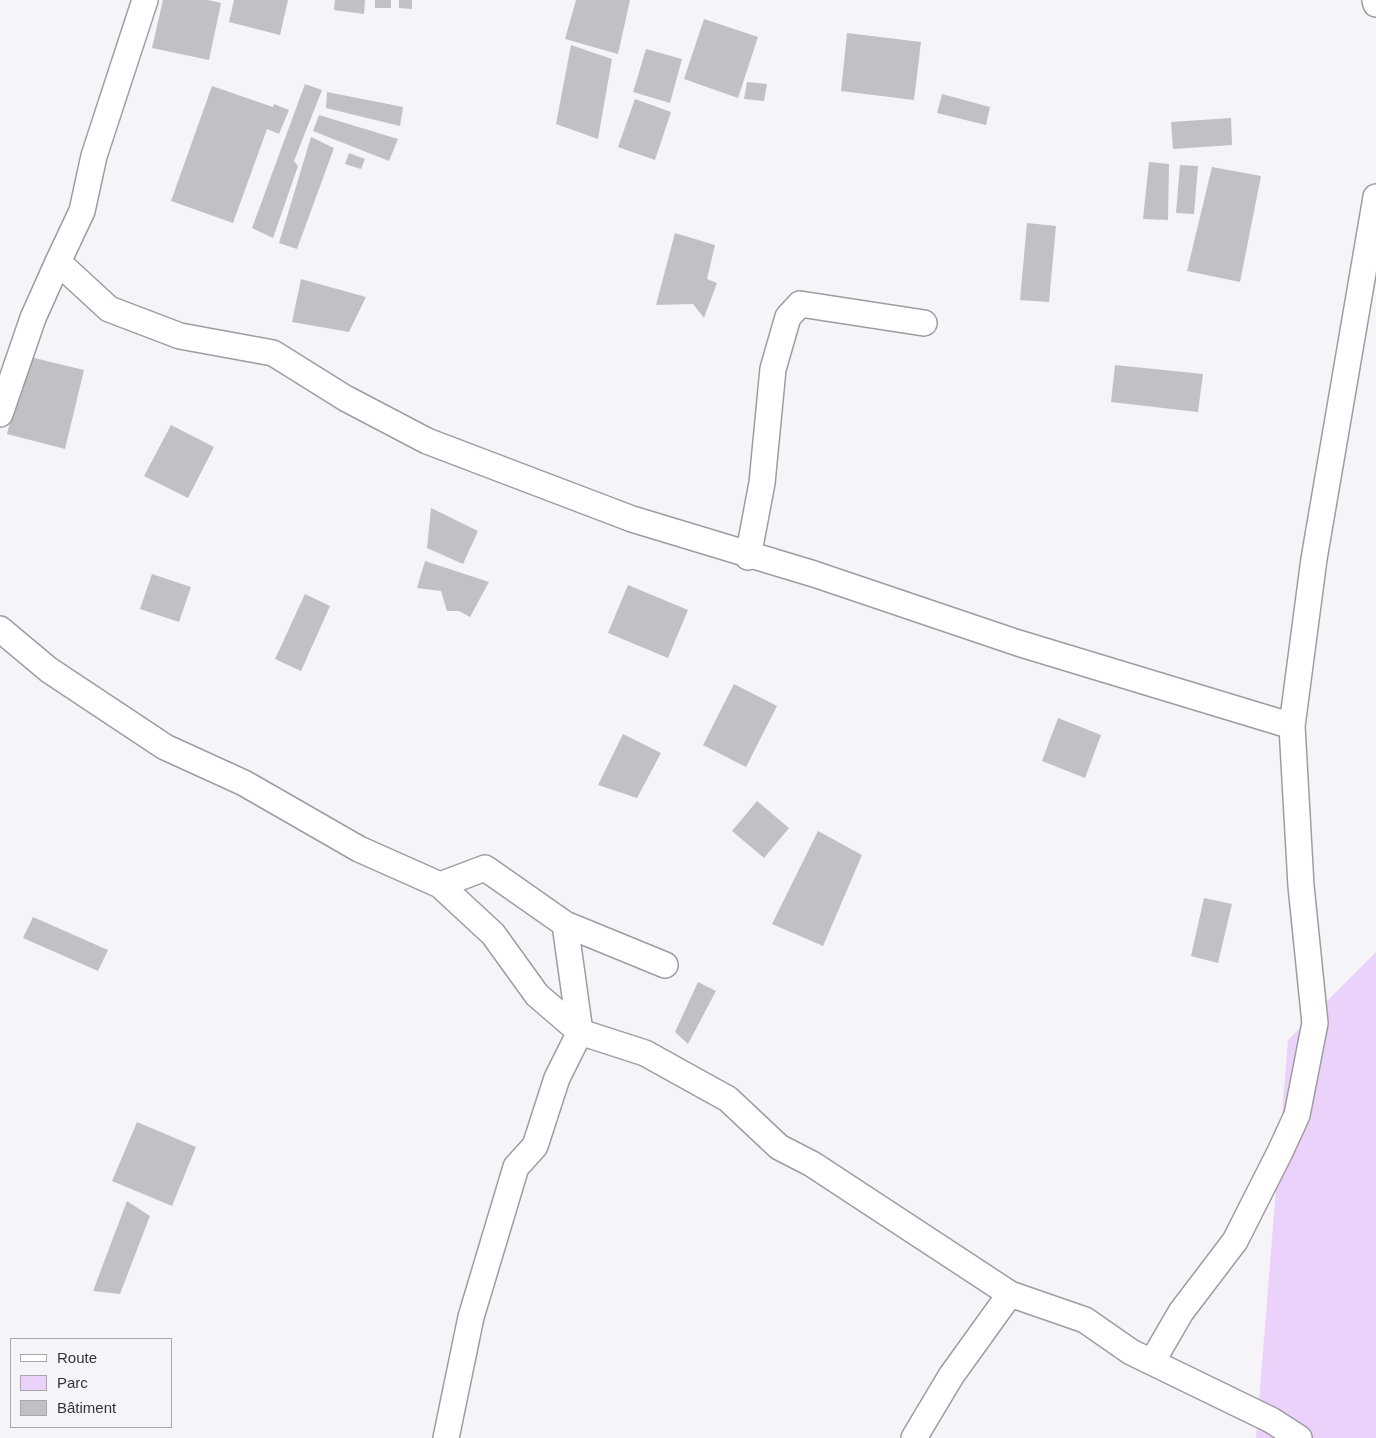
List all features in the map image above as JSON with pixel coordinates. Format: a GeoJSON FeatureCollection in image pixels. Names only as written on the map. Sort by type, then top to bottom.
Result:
{"type":"FeatureCollection","features":[{"type":"Feature","properties":{"kind":"street"},"geometry":{"type":"LineString","coordinates":[[0,414],[33,318],[82,211],[94,156],[145,0]]}},
{"type":"Feature","properties":{"kind":"street"},"geometry":{"type":"LineString","coordinates":[[1152,1362],[1181,1312],[1235,1241],[1297,1115],[1315,1023],[1301,886],[1292,726],[1314,559],[1376,197]]}},
{"type":"Feature","properties":{"kind":"street"},"geometry":{"type":"LineString","coordinates":[[58,262],[109,309],[180,336],[273,353],[345,398],[427,441],[632,519],[1018,643],[1292,726]]}},
{"type":"Feature","properties":{"kind":"street"},"geometry":{"type":"LineString","coordinates":[[749,556],[762,484],[773,369],[788,317],[800,304],[924,323]]}},
{"type":"Feature","properties":{"kind":"street"},"geometry":{"type":"LineString","coordinates":[[0,629],[49,670],[165,747],[244,783],[359,849],[440,885],[493,934],[536,995],[580,1032],[645,1054],[728,1099],[779,1147],[812,1164],[1010,1294],[1085,1320],[1131,1352],[1272,1420],[1299,1438]]}},
{"type":"Feature","properties":{"kind":"street"},"geometry":{"type":"LineString","coordinates":[[440,885],[485,868],[565,924],[665,965]]}},
{"type":"Feature","properties":{"kind":"street"},"geometry":{"type":"LineString","coordinates":[[446,1438],[471,1317],[516,1167],[535,1146],[557,1078],[580,1032],[565,924]]}},
{"type":"Feature","properties":{"kind":"street"},"geometry":{"type":"LineString","coordinates":[[914,1438],[951,1376],[1010,1294]]}},
{"type":"Feature","properties":{"kind":"green space"},"geometry":{"type":"Polygon","coordinates":[[[1376,952],[1376,1438],[1256,1438],[1288,1040],[1376,952]]]}},
{"type":"Feature","properties":{"kind":"building"},"geometry":{"type":"Polygon","coordinates":[[[163,0],[208,0],[221,3],[209,60],[152,48],[163,0]]]}},
{"type":"Feature","properties":{"kind":"building"},"geometry":{"type":"Polygon","coordinates":[[[234,0],[288,0],[280,35],[229,22],[234,0]]]}},
{"type":"Feature","properties":{"kind":"building"},"geometry":{"type":"Polygon","coordinates":[[[335,0],[365,0],[364,14],[334,10],[335,0]]]}},
{"type":"Feature","properties":{"kind":"building"},"geometry":{"type":"Polygon","coordinates":[[[375,0],[391,0],[391,8],[375,8],[375,0]]]}},
{"type":"Feature","properties":{"kind":"building"},"geometry":{"type":"Polygon","coordinates":[[[399,0],[412,0],[412,9],[399,8],[399,0]]]}},
{"type":"Feature","properties":{"kind":"building"},"geometry":{"type":"Polygon","coordinates":[[[576,0],[630,0],[618,54],[565,39],[576,0]]]}},
{"type":"Feature","properties":{"kind":"building"},"geometry":{"type":"Polygon","coordinates":[[[704,19],[758,37],[738,98],[684,79],[704,19]]]}},
{"type":"Feature","properties":{"kind":"building"},"geometry":{"type":"Polygon","coordinates":[[[847,33],[921,42],[914,100],[841,91],[847,33]]]}},
{"type":"Feature","properties":{"kind":"building"},"geometry":{"type":"Polygon","coordinates":[[[571,45],[612,59],[598,139],[556,124],[571,45]]]}},
{"type":"Feature","properties":{"kind":"building"},"geometry":{"type":"Polygon","coordinates":[[[646,49],[682,59],[670,103],[633,92],[646,49]]]}},
{"type":"Feature","properties":{"kind":"building"},"geometry":{"type":"Polygon","coordinates":[[[747,82],[767,84],[764,101],[744,99],[747,82]]]}},
{"type":"Feature","properties":{"kind":"building"},"geometry":{"type":"Polygon","coordinates":[[[305,84],[322,90],[294,161],[298,166],[273,238],[252,228],[305,84]]]}},
{"type":"Feature","properties":{"kind":"building"},"geometry":{"type":"Polygon","coordinates":[[[212,86],[273,107],[274,104],[289,110],[279,134],[267,129],[233,223],[171,201],[212,86]]]}},
{"type":"Feature","properties":{"kind":"building"},"geometry":{"type":"Polygon","coordinates":[[[327,92],[403,107],[400,126],[326,108],[327,92]]]}},
{"type":"Feature","properties":{"kind":"building"},"geometry":{"type":"Polygon","coordinates":[[[942,94],[990,107],[986,125],[937,113],[942,94]]]}},
{"type":"Feature","properties":{"kind":"building"},"geometry":{"type":"Polygon","coordinates":[[[635,99],[671,112],[655,160],[618,147],[635,99]]]}},
{"type":"Feature","properties":{"kind":"building"},"geometry":{"type":"Polygon","coordinates":[[[319,115],[398,139],[389,161],[313,131],[319,115]]]}},
{"type":"Feature","properties":{"kind":"building"},"geometry":{"type":"Polygon","coordinates":[[[1231,118],[1232,145],[1173,149],[1171,122],[1231,118]]]}},
{"type":"Feature","properties":{"kind":"building"},"geometry":{"type":"Polygon","coordinates":[[[311,137],[334,148],[297,249],[279,243],[311,137]]]}},
{"type":"Feature","properties":{"kind":"building"},"geometry":{"type":"Polygon","coordinates":[[[349,153],[365,159],[361,169],[345,164],[349,153]]]}},
{"type":"Feature","properties":{"kind":"building"},"geometry":{"type":"Polygon","coordinates":[[[1149,162],[1169,164],[1168,220],[1143,219],[1149,162]]]}},
{"type":"Feature","properties":{"kind":"building"},"geometry":{"type":"Polygon","coordinates":[[[1180,165],[1198,166],[1194,214],[1176,213],[1180,165]]]}},
{"type":"Feature","properties":{"kind":"building"},"geometry":{"type":"Polygon","coordinates":[[[1212,167],[1261,176],[1240,282],[1187,271],[1212,167]]]}},
{"type":"Feature","properties":{"kind":"building"},"geometry":{"type":"Polygon","coordinates":[[[1027,223],[1056,226],[1049,302],[1020,300],[1027,223]]]}},
{"type":"Feature","properties":{"kind":"building"},"geometry":{"type":"Polygon","coordinates":[[[675,233],[715,245],[707,279],[717,283],[704,318],[693,304],[656,305],[675,233]]]}},
{"type":"Feature","properties":{"kind":"building"},"geometry":{"type":"Polygon","coordinates":[[[301,279],[366,297],[349,332],[292,322],[301,279]]]}},
{"type":"Feature","properties":{"kind":"building"},"geometry":{"type":"Polygon","coordinates":[[[26,356],[84,370],[65,449],[7,434],[26,356]]]}},
{"type":"Feature","properties":{"kind":"building"},"geometry":{"type":"Polygon","coordinates":[[[1115,365],[1203,374],[1198,412],[1111,402],[1115,365]]]}},
{"type":"Feature","properties":{"kind":"building"},"geometry":{"type":"Polygon","coordinates":[[[171,425],[214,447],[188,498],[144,476],[171,425]]]}},
{"type":"Feature","properties":{"kind":"building"},"geometry":{"type":"Polygon","coordinates":[[[431,508],[478,531],[463,564],[427,548],[431,508]]]}},
{"type":"Feature","properties":{"kind":"building"},"geometry":{"type":"Polygon","coordinates":[[[425,561],[489,582],[470,617],[459,611],[447,611],[441,591],[417,588],[425,561]]]}},
{"type":"Feature","properties":{"kind":"building"},"geometry":{"type":"Polygon","coordinates":[[[152,574],[191,587],[179,622],[140,609],[152,574]]]}},
{"type":"Feature","properties":{"kind":"building"},"geometry":{"type":"Polygon","coordinates":[[[628,585],[688,610],[668,658],[608,633],[628,585]]]}},
{"type":"Feature","properties":{"kind":"building"},"geometry":{"type":"Polygon","coordinates":[[[305,594],[330,606],[301,671],[275,659],[305,594]]]}},
{"type":"Feature","properties":{"kind":"building"},"geometry":{"type":"Polygon","coordinates":[[[734,684],[777,706],[746,767],[703,745],[734,684]]]}},
{"type":"Feature","properties":{"kind":"building"},"geometry":{"type":"Polygon","coordinates":[[[1058,718],[1101,735],[1085,778],[1042,761],[1058,718]]]}},
{"type":"Feature","properties":{"kind":"building"},"geometry":{"type":"Polygon","coordinates":[[[623,734],[661,753],[637,798],[598,785],[623,734]]]}},
{"type":"Feature","properties":{"kind":"building"},"geometry":{"type":"Polygon","coordinates":[[[757,801],[789,828],[764,858],[732,831],[757,801]]]}},
{"type":"Feature","properties":{"kind":"building"},"geometry":{"type":"Polygon","coordinates":[[[818,831],[862,855],[823,946],[772,924],[818,831]]]}},
{"type":"Feature","properties":{"kind":"building"},"geometry":{"type":"Polygon","coordinates":[[[1204,898],[1232,904],[1218,963],[1191,956],[1204,898]]]}},
{"type":"Feature","properties":{"kind":"building"},"geometry":{"type":"Polygon","coordinates":[[[33,917],[108,950],[98,971],[23,938],[33,917]]]}},
{"type":"Feature","properties":{"kind":"building"},"geometry":{"type":"Polygon","coordinates":[[[698,982],[716,991],[688,1044],[675,1032],[698,982]]]}},
{"type":"Feature","properties":{"kind":"building"},"geometry":{"type":"Polygon","coordinates":[[[137,1122],[196,1147],[172,1206],[112,1181],[137,1122]]]}},
{"type":"Feature","properties":{"kind":"building"},"geometry":{"type":"Polygon","coordinates":[[[127,1201],[150,1216],[120,1294],[93,1291],[127,1201]]]}}]}
